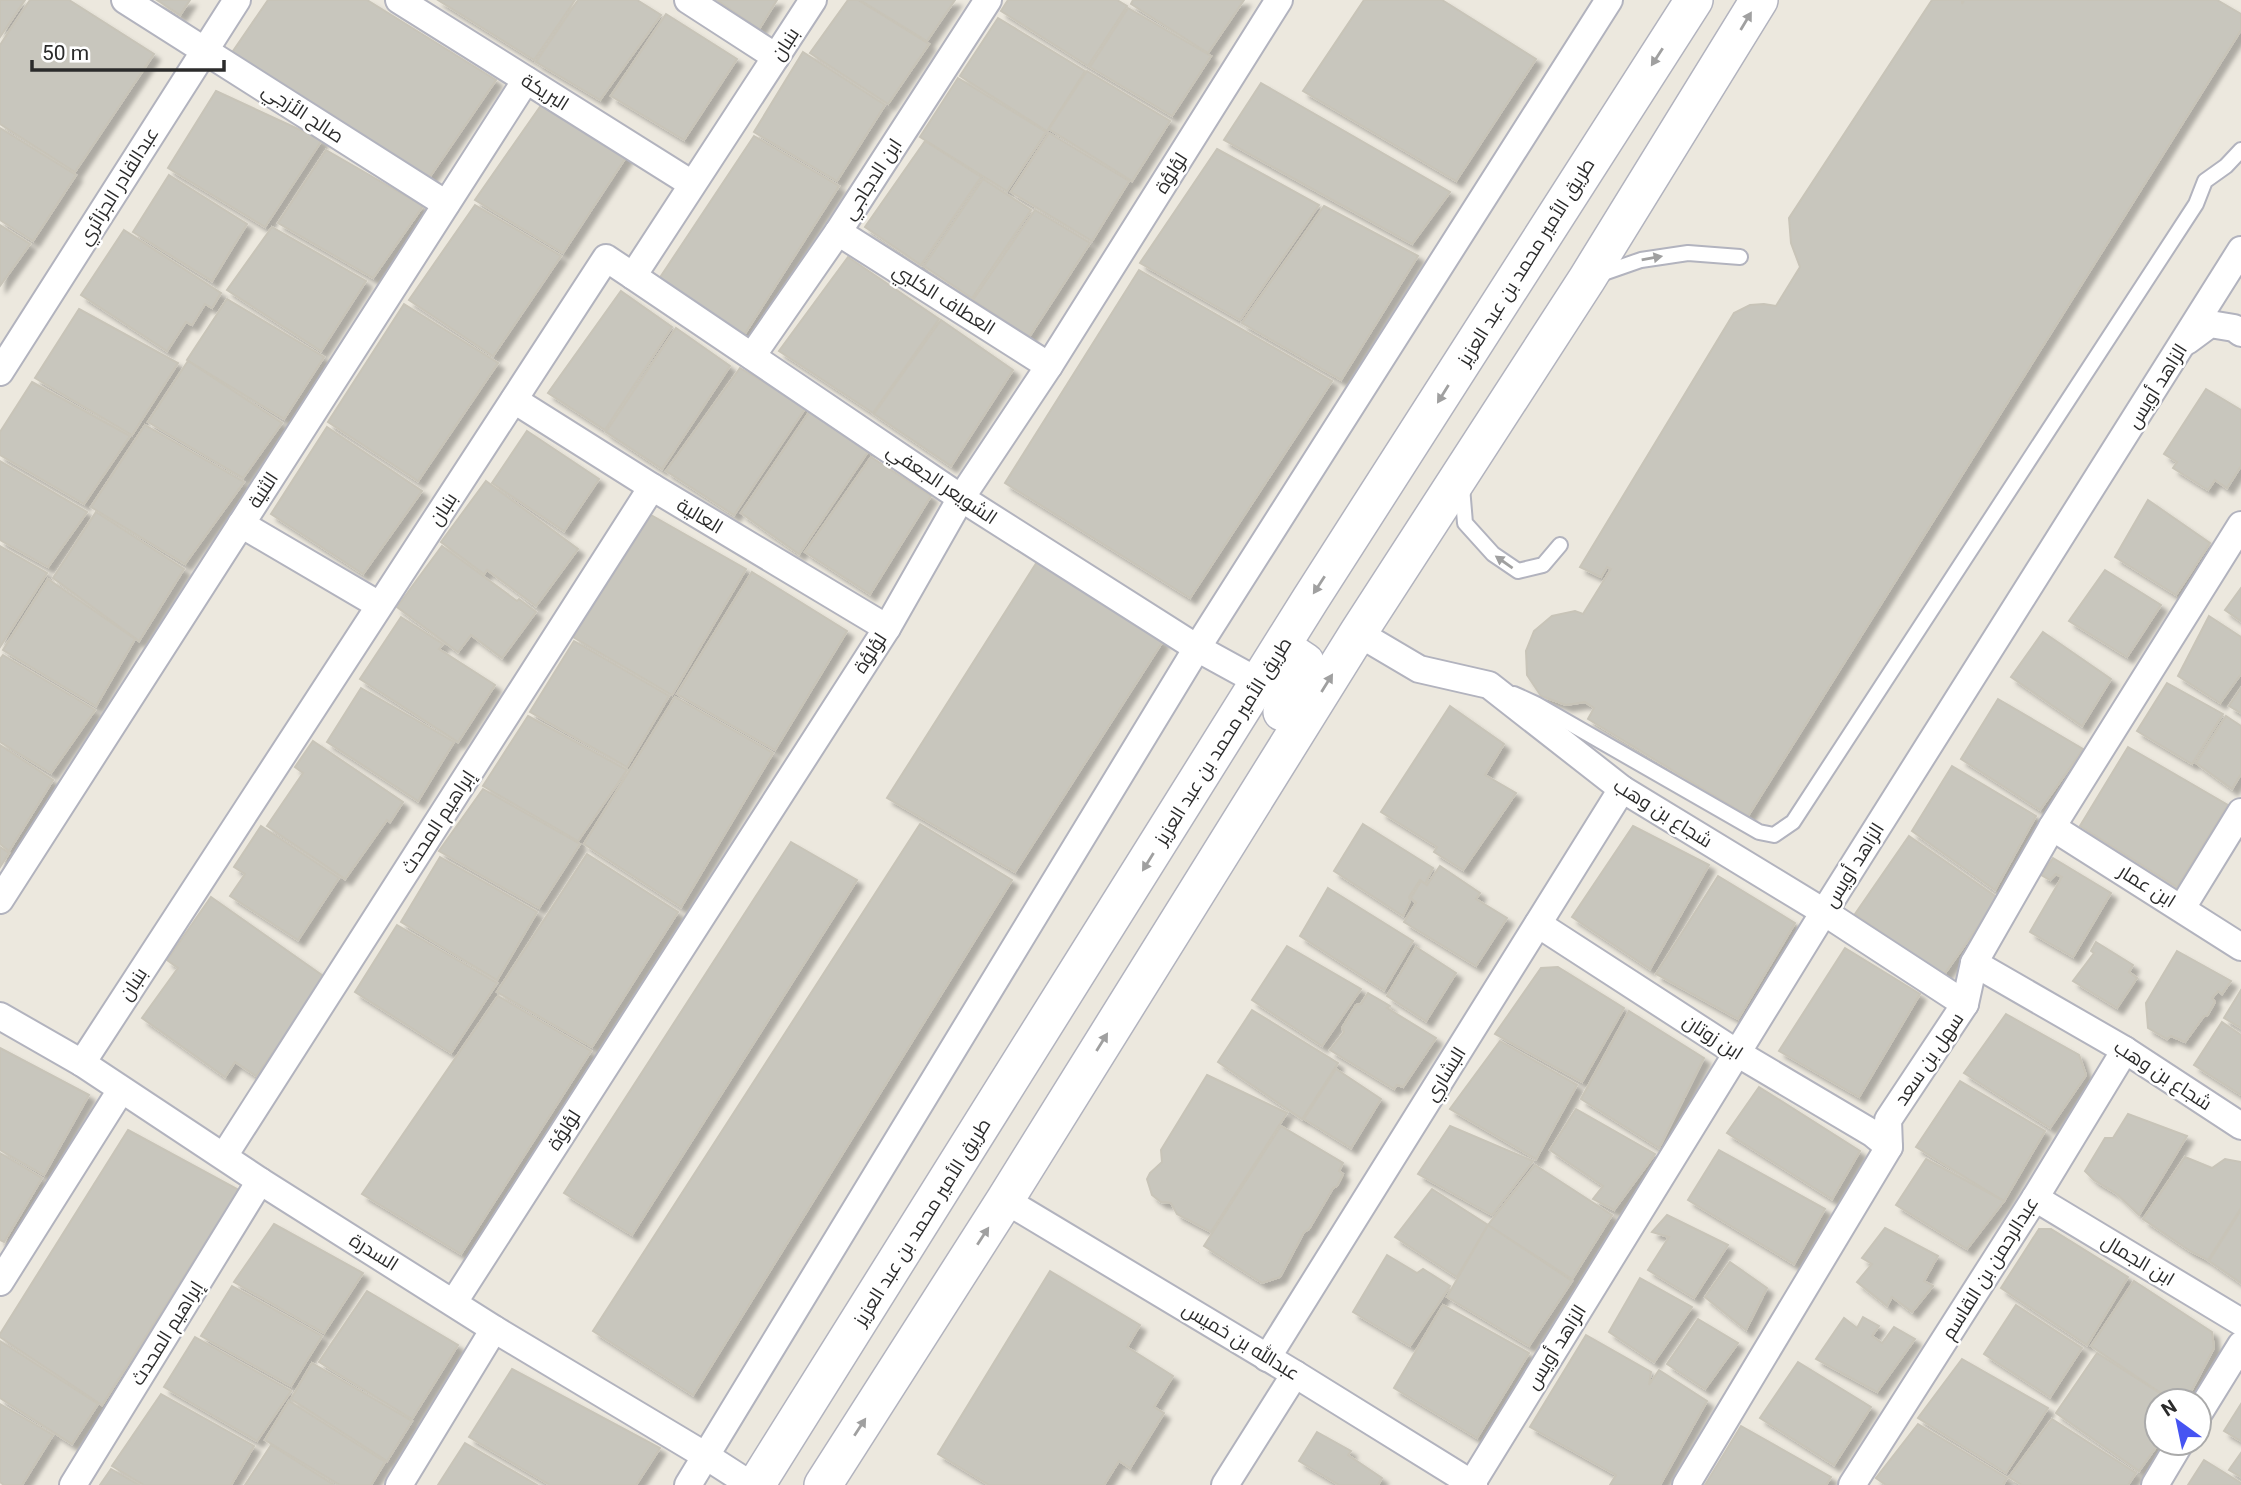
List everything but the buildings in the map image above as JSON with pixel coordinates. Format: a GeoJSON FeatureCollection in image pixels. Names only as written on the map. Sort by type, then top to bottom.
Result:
{"type":"FeatureCollection","features":[{"type":"Feature","properties":{"kind":"main road","name":"طريق الأمير محمد بن عبد العزيز"},"geometry":{"type":"LineString","coordinates":[[756,1485],[1259,682],[1693,0]]}},
{"type":"Feature","properties":{"kind":"main road"},"geometry":{"type":"LineString","coordinates":[[823,1485],[1006,1200],[1358,634],[1587,279],[1759,0]]}},
{"type":"Feature","properties":{"kind":"main road"},"geometry":{"type":"LineString","coordinates":[[1241,820],[1255,760],[1304,673],[1305,662],[1296,656],[1289,657],[1275,673],[1259,682]]}},
{"type":"Feature","properties":{"kind":"street","name":"صالح الأزجي"},"geometry":{"type":"LineString","coordinates":[[125,0],[446,204]]}},
{"type":"Feature","properties":{"kind":"street","name":"عبدالقادر الجزائري"},"geometry":{"type":"LineString","coordinates":[[0,372],[237,0]]}},
{"type":"Feature","properties":{"kind":"street","name":"البريكة"},"geometry":{"type":"LineString","coordinates":[[398,0],[692,184]]}},
{"type":"Feature","properties":{"kind":"street"},"geometry":{"type":"LineString","coordinates":[[688,0],[776,57]]}},
{"type":"Feature","properties":{"kind":"street","name":"بنبان"},"geometry":{"type":"LineString","coordinates":[[82,1063],[607,258],[633,276],[813,0]]}},
{"type":"Feature","properties":{"kind":"street","name":"ابن الدجاجي"},"geometry":{"type":"LineString","coordinates":[[752,356],[838,232],[988,0]]}},
{"type":"Feature","properties":{"kind":"street","name":"لؤلؤة"},"geometry":{"type":"LineString","coordinates":[[454,1302],[887,628],[961,498],[1049,366],[1279,0]]}},
{"type":"Feature","properties":{"kind":"street"},"geometry":{"type":"LineString","coordinates":[[688,1485],[1197,648],[1609,0]]}},
{"type":"Feature","properties":{"kind":"street","name":"الثنية"},"geometry":{"type":"LineString","coordinates":[[0,900],[526,80]]}},
{"type":"Feature","properties":{"kind":"street","name":"العطاف الكلبي"},"geometry":{"type":"LineString","coordinates":[[838,232],[1049,366]]}},
{"type":"Feature","properties":{"kind":"street","name":"الزاهد أويس"},"geometry":{"type":"LineString","coordinates":[[1473,1484],[1824,912],[2241,250]]}},
{"type":"Feature","properties":{"kind":"street","name":"الشويعر الجعفي"},"geometry":{"type":"LineString","coordinates":[[633,276],[961,498],[1197,648],[1259,682]]}},
{"type":"Feature","properties":{"kind":"street"},"geometry":{"type":"LineString","coordinates":[[2184,344],[2210,324],[2234,328],[2241,333]]}},
{"type":"Feature","properties":{"kind":"street","name":"العالية"},"geometry":{"type":"LineString","coordinates":[[514,400],[652,487],[887,628]]}},
{"type":"Feature","properties":{"kind":"street","name":"إبراهيم المحدث"},"geometry":{"type":"LineString","coordinates":[[224,1156],[652,487]]}},
{"type":"Feature","properties":{"kind":"street"},"geometry":{"type":"LineString","coordinates":[[241,524],[379,606]]}},
{"type":"Feature","properties":{"kind":"street","name":"سهل بن سعد"},"geometry":{"type":"LineString","coordinates":[[1686,1485],[1889,1147],[1888,1120],[1965,1004],[1974,963],[2052,827],[2241,525]]}},
{"type":"Feature","properties":{"kind":"street","name":"شجاع بن وهب"},"geometry":{"type":"LineString","coordinates":[[1358,634],[1419,669],[1489,685],[1622,789],[1824,912],[1965,1004]]}},
{"type":"Feature","properties":{"kind":"street","name":"البشاري"},"geometry":{"type":"LineString","coordinates":[[1267,1358],[1622,789]]}},
{"type":"Feature","properties":{"kind":"street"},"geometry":{"type":"LineString","coordinates":[[2182,908],[2241,812]]}},
{"type":"Feature","properties":{"kind":"street","name":"ابن عمار"},"geometry":{"type":"LineString","coordinates":[[2052,827],[2241,947]]}},
{"type":"Feature","properties":{"kind":"street","name":"ابن زوتان"},"geometry":{"type":"LineString","coordinates":[[1538,924],[1737,1053],[1872,1133],[1889,1147]]}},
{"type":"Feature","properties":{"kind":"street","name":"شجاع بن وهب"},"geometry":{"type":"LineString","coordinates":[[1974,963],[2125,1050],[2241,1126]]}},
{"type":"Feature","properties":{"kind":"street","name":"السدرة"},"geometry":{"type":"LineString","coordinates":[[0,1016],[82,1063],[260,1181],[494,1329],[706,1455],[751,1485]]}},
{"type":"Feature","properties":{"kind":"street","name":"عبدالرحمن بن القاسم"},"geometry":{"type":"LineString","coordinates":[[1852,1485],[2035,1198],[2125,1050]]}},
{"type":"Feature","properties":{"kind":"street"},"geometry":{"type":"LineString","coordinates":[[0,1283],[121,1090]]}},
{"type":"Feature","properties":{"kind":"street","name":"إبراهيم المحدث"},"geometry":{"type":"LineString","coordinates":[[73,1485],[260,1181]]}},
{"type":"Feature","properties":{"kind":"street","name":"ابن الجمال"},"geometry":{"type":"LineString","coordinates":[[2035,1198],[2241,1322]]}},
{"type":"Feature","properties":{"kind":"street","name":"عبدالله بن خميس"},"geometry":{"type":"LineString","coordinates":[[1006,1200],[1473,1484]]}},
{"type":"Feature","properties":{"kind":"street"},"geometry":{"type":"LineString","coordinates":[[399,1485],[494,1329]]}},
{"type":"Feature","properties":{"kind":"street"},"geometry":{"type":"LineString","coordinates":[[2213,1390],[2241,1345]]}},
{"type":"Feature","properties":{"kind":"street"},"geometry":{"type":"LineString","coordinates":[[1225,1485],[1295,1374]]}},
{"type":"Feature","properties":{"kind":"street"},"geometry":{"type":"LineString","coordinates":[[2155,1485],[2172,1457]]}},
{"type":"Feature","properties":{"kind":"lane"},"geometry":{"type":"LineString","coordinates":[[1489,685],[1536,704],[1759,832],[1774,835],[1793,822],[2196,204],[2204,181],[2226,166],[2241,150]]}},
{"type":"Feature","properties":{"kind":"lane"},"geometry":{"type":"LineString","coordinates":[[1587,279],[1641,260],[1688,253],[1740,257]]}},
{"type":"Feature","properties":{"kind":"lane"},"geometry":{"type":"LineString","coordinates":[[1461,475],[1465,523],[1493,554],[1518,571],[1543,565],[1560,545]]}}]}
